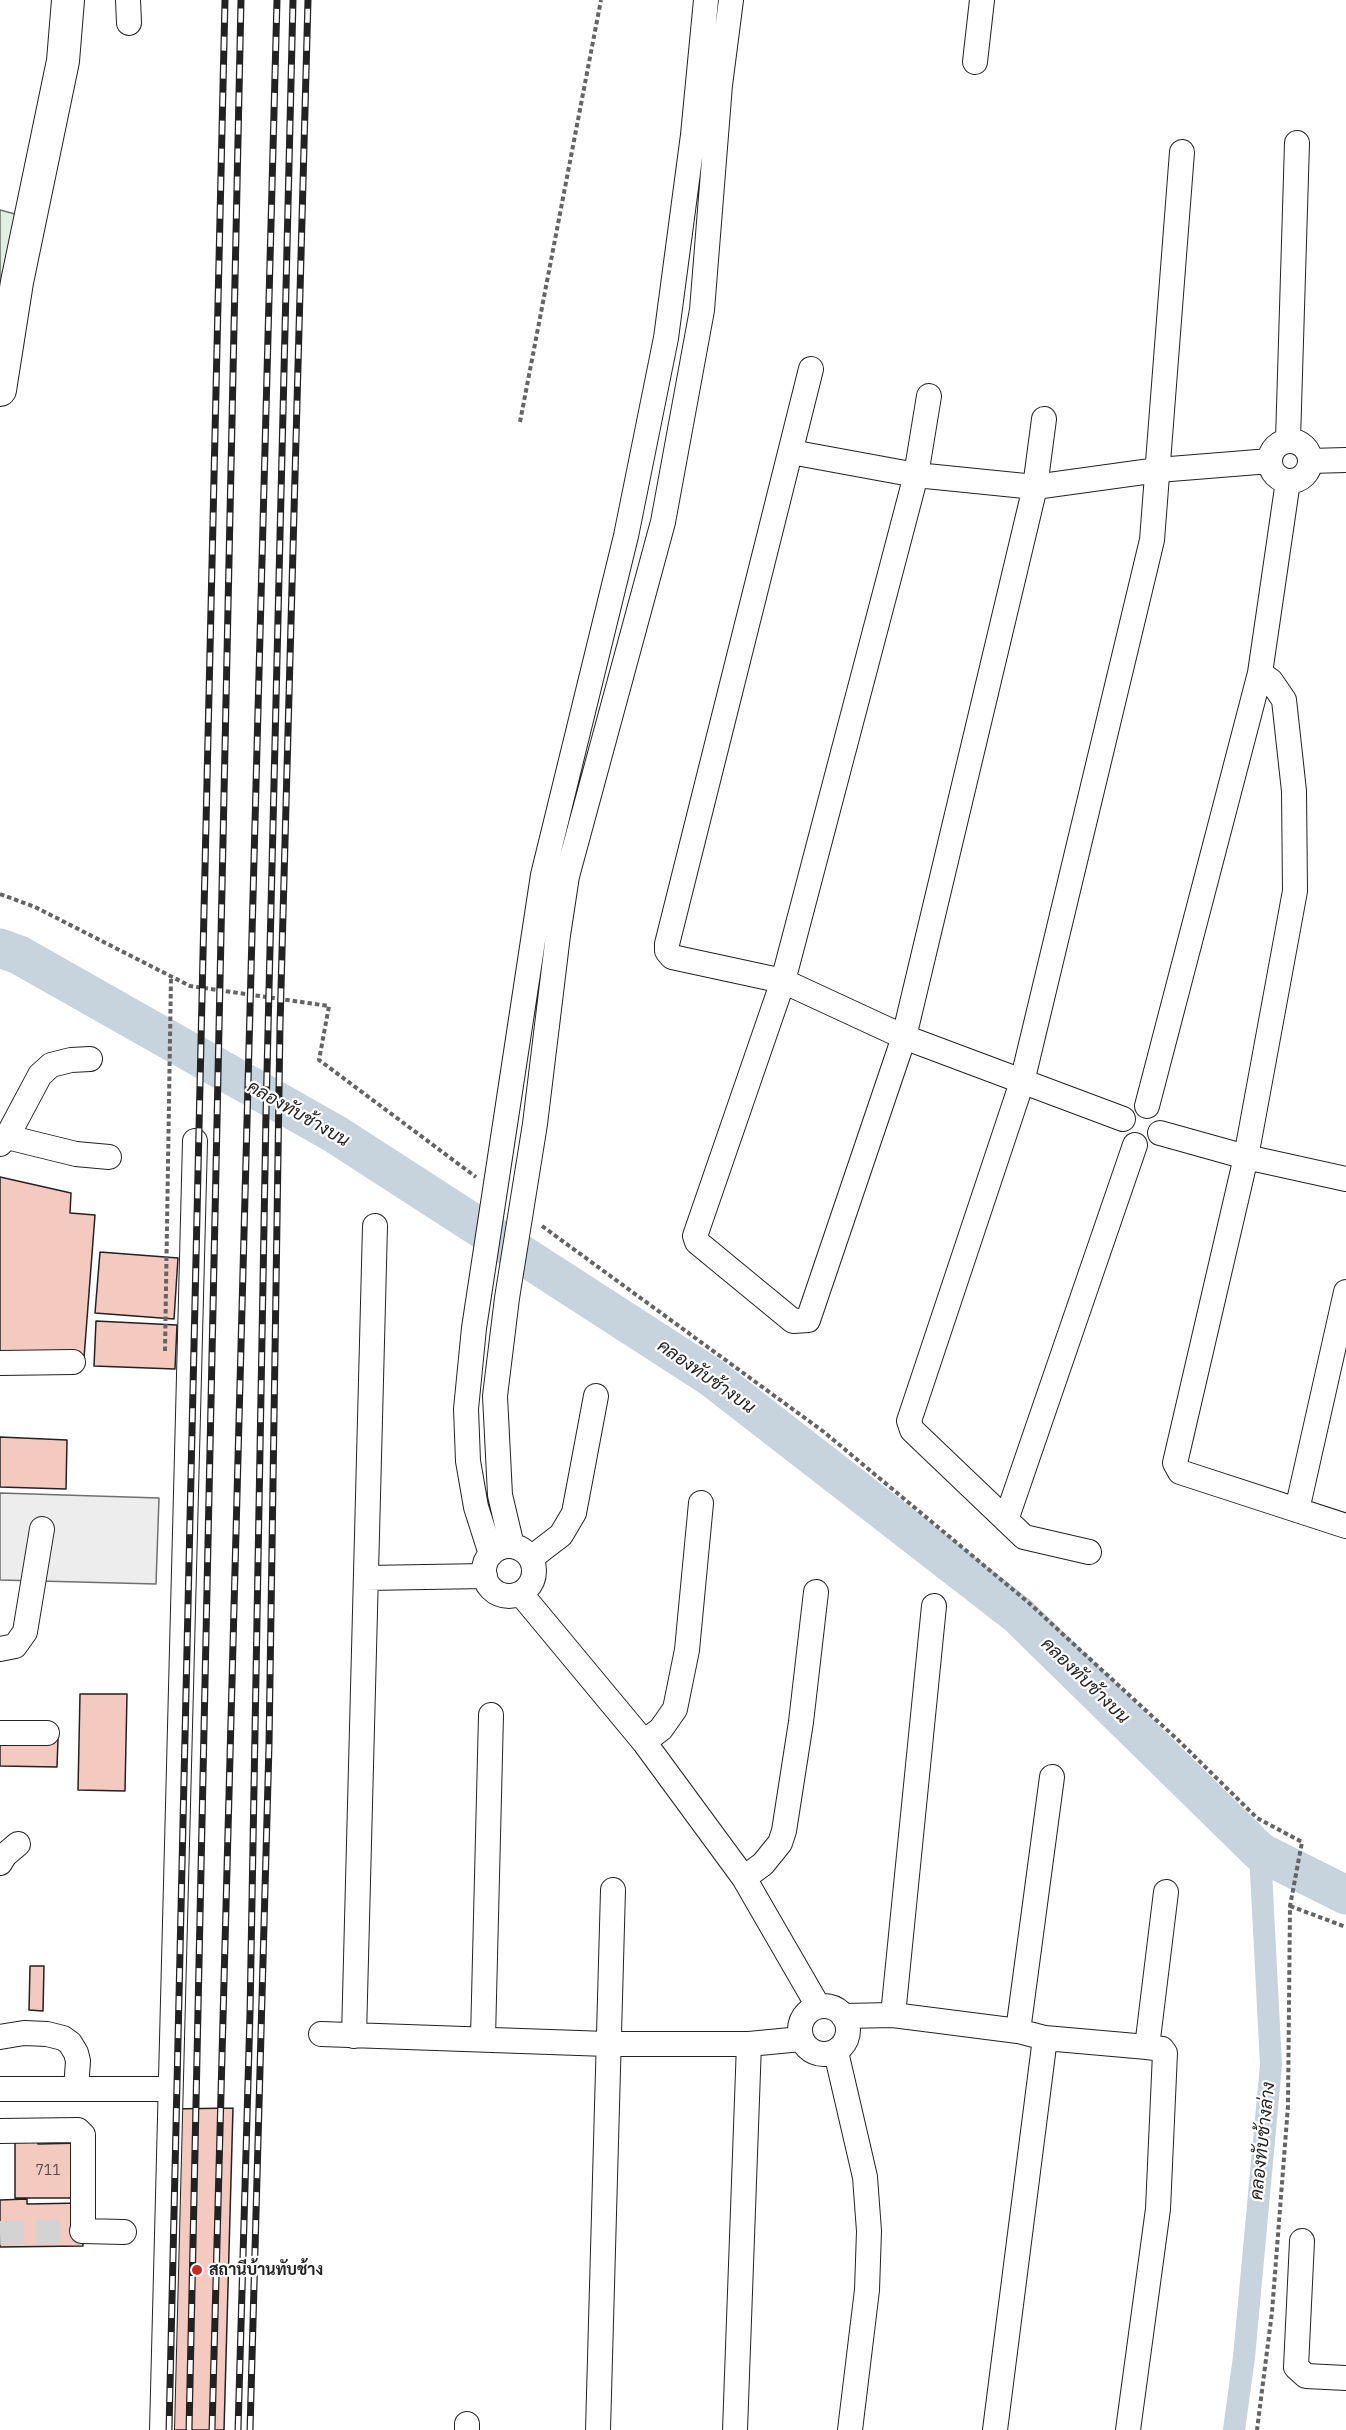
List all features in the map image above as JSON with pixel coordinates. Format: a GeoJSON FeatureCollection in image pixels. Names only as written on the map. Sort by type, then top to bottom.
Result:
{"type":"FeatureCollection","features":[{"type":"Feature","properties":{"kind":"main road"},"geometry":{"type":"LineString","coordinates":[[0,390],[18,282],[63,61],[68,0]]}},
{"type":"Feature","properties":{"kind":"street"},"geometry":{"type":"LineString","coordinates":[[706,0],[705,137],[702,310],[657,543],[567,876],[535,1124],[502,1331],[495,1396],[496,1444],[505,1558],[492,1590],[506,1596],[521,1594],[531,1584],[535,1571],[505,1558],[476,1507],[468,1461],[466,1409],[480,1284],[509,1108],[543,875],[626,536],[705,137],[720,85],[731,0]]}},
{"type":"Feature","properties":{"kind":"street"},"geometry":{"type":"LineString","coordinates":[[975,62],[982,0]]}},
{"type":"Feature","properties":{"kind":"street"},"geometry":{"type":"LineString","coordinates":[[1288,440],[1297,143]]}},
{"type":"Feature","properties":{"kind":"street"},"geometry":{"type":"LineString","coordinates":[[1089,1552],[1024,1537],[912,1430],[909,1421],[1022,1082],[1152,540],[1182,152]]}},
{"type":"Feature","properties":{"kind":"street"},"geometry":{"type":"LineString","coordinates":[[811,369],[667,951],[672,957],[783,981],[904,1037],[1123,1119]]}},
{"type":"Feature","properties":{"kind":"street"},"geometry":{"type":"LineString","coordinates":[[929,396],[915,475],[783,981],[695,1236],[696,1242],[793,1321],[808,1320],[904,1037],[1035,487],[1044,419]]}},
{"type":"Feature","properties":{"kind":"street"},"geometry":{"type":"LineString","coordinates":[[1288,440],[1302,444],[1307,449],[1310,461],[1305,475],[1288,481],[1276,475],[1270,461],[1275,447],[1288,440]]}},
{"type":"Feature","properties":{"kind":"street"},"geometry":{"type":"LineString","coordinates":[[791,452],[915,475],[1035,487],[1158,470],[1270,461]]}},
{"type":"Feature","properties":{"kind":"street"},"geometry":{"type":"LineString","coordinates":[[1310,461],[1346,460]]}},
{"type":"Feature","properties":{"kind":"street"},"geometry":{"type":"LineString","coordinates":[[1147,1106],[1260,674],[1288,481]]}},
{"type":"Feature","properties":{"kind":"street"},"geometry":{"type":"LineString","coordinates":[[626,536],[657,543]]}},
{"type":"Feature","properties":{"kind":"street"},"geometry":{"type":"LineString","coordinates":[[1260,674],[1271,681],[1284,700],[1294,791],[1295,891],[1246,1157],[1175,1464],[1180,1472],[1346,1526]]}},
{"type":"Feature","properties":{"kind":"street"},"geometry":{"type":"LineString","coordinates":[[535,926],[558,935]]}},
{"type":"Feature","properties":{"kind":"street"},"geometry":{"type":"LineString","coordinates":[[90,1059],[71,1060],[51,1065],[40,1076],[3,1141],[67,1153],[109,1157]]}},
{"type":"Feature","properties":{"kind":"street"},"geometry":{"type":"LineString","coordinates":[[1147,1106],[1158,1114],[1162,1127],[1160,1133],[1150,1144],[1135,1145],[1124,1134],[1123,1119],[1133,1108],[1147,1106]]}},
{"type":"Feature","properties":{"kind":"street"},"geometry":{"type":"LineString","coordinates":[[1160,1133],[1246,1157],[1346,1179]]}},
{"type":"Feature","properties":{"kind":"street"},"geometry":{"type":"LineString","coordinates":[[162,2430],[195,1141]]}},
{"type":"Feature","properties":{"kind":"street"},"geometry":{"type":"LineString","coordinates":[[1006,1520],[1135,1145]]}},
{"type":"Feature","properties":{"kind":"street"},"geometry":{"type":"LineString","coordinates":[[354,2036],[375,1226]]}},
{"type":"Feature","properties":{"kind":"street"},"geometry":{"type":"LineString","coordinates":[[1296,1510],[1346,1292]]}},
{"type":"Feature","properties":{"kind":"street"},"geometry":{"type":"LineString","coordinates":[[474,1328],[502,1331]]}},
{"type":"Feature","properties":{"kind":"street"},"geometry":{"type":"LineString","coordinates":[[0,1363],[73,1362]]}},
{"type":"Feature","properties":{"kind":"street"},"geometry":{"type":"LineString","coordinates":[[366,1578],[505,1558],[561,1534],[573,1513],[596,1396]]}},
{"type":"Feature","properties":{"kind":"street"},"geometry":{"type":"LineString","coordinates":[[644,1742],[661,1729],[675,1709],[687,1650],[701,1503]]}},
{"type":"Feature","properties":{"kind":"street"},"geometry":{"type":"LineString","coordinates":[[0,1648],[15,1646],[25,1632],[42,1529]]}},
{"type":"Feature","properties":{"kind":"street"},"geometry":{"type":"LineString","coordinates":[[744,1878],[763,1864],[780,1843],[784,1831],[801,1722],[816,1592]]}},
{"type":"Feature","properties":{"kind":"street"},"geometry":{"type":"LineString","coordinates":[[521,1594],[644,1742],[744,1878],[818,2007]]}},
{"type":"Feature","properties":{"kind":"street"},"geometry":{"type":"LineString","coordinates":[[893,2016],[934,1606]]}},
{"type":"Feature","properties":{"kind":"street"},"geometry":{"type":"LineString","coordinates":[[483,2038],[491,1715]]}},
{"type":"Feature","properties":{"kind":"street"},"geometry":{"type":"LineString","coordinates":[[0,1733],[47,1734]]}},
{"type":"Feature","properties":{"kind":"street"},"geometry":{"type":"LineString","coordinates":[[1018,2031],[1052,1777]]}},
{"type":"Feature","properties":{"kind":"street"},"geometry":{"type":"LineString","coordinates":[[0,1863],[5,1855],[18,1844]]}},
{"type":"Feature","properties":{"kind":"street"},"geometry":{"type":"LineString","coordinates":[[598,2430],[613,1890]]}},
{"type":"Feature","properties":{"kind":"street"},"geometry":{"type":"LineString","coordinates":[[1147,2047],[1166,1892]]}},
{"type":"Feature","properties":{"kind":"street"},"geometry":{"type":"LineString","coordinates":[[818,2007],[832,2007],[843,2016],[848,2028],[845,2042],[836,2052],[822,2055],[809,2050],[801,2039],[800,2025],[803,2019],[807,2013],[818,2007]]}},
{"type":"Feature","properties":{"kind":"street"},"geometry":{"type":"LineString","coordinates":[[843,2016],[893,2016],[1018,2031],[1045,2038],[1162,2049],[1165,2053],[1158,2209],[1128,2430]]}},
{"type":"Feature","properties":{"kind":"street"},"geometry":{"type":"LineString","coordinates":[[0,2037],[24,2033],[47,2034],[63,2038],[70,2043],[76,2053],[78,2061],[76,2089]]}},
{"type":"Feature","properties":{"kind":"street"},"geometry":{"type":"LineString","coordinates":[[321,2034],[607,2044],[749,2044],[801,2039]]}},
{"type":"Feature","properties":{"kind":"street"},"geometry":{"type":"LineString","coordinates":[[995,2430],[1045,2038]]}},
{"type":"Feature","properties":{"kind":"street"},"geometry":{"type":"LineString","coordinates":[[735,2430],[749,2044]]}},
{"type":"Feature","properties":{"kind":"street"},"geometry":{"type":"LineString","coordinates":[[836,2052],[865,2177],[869,2231],[867,2290],[850,2430]]}},
{"type":"Feature","properties":{"kind":"street"},"geometry":{"type":"LineString","coordinates":[[124,2232],[83,2231],[83,2135],[78,2130],[8,2130],[9,2089],[170,2089]]}},
{"type":"Feature","properties":{"kind":"street"},"geometry":{"type":"LineString","coordinates":[[1302,2241],[1296,2367],[1306,2376],[1346,2378]]}},
{"type":"Feature","properties":{"kind":"path"},"geometry":{"type":"LineString","coordinates":[[520,422],[601,0]]}},
{"type":"Feature","properties":{"kind":"path"},"geometry":{"type":"LineString","coordinates":[[0,894],[35,908],[190,986],[329,1006],[319,1060],[478,1179]]}},
{"type":"Feature","properties":{"kind":"path"},"geometry":{"type":"LineString","coordinates":[[535,1221],[824,1432],[1029,1603],[1178,1740],[1257,1818],[1302,1842],[1290,1905],[1288,2106],[1272,2312],[1257,2430]]}},
{"type":"Feature","properties":{"kind":"path"},"geometry":{"type":"LineString","coordinates":[[1290,1905],[1346,1927]]}},
{"type":"Feature","properties":{"kind":"green space"},"geometry":{"type":"Polygon","coordinates":[[[0,210],[15,214],[0,299],[0,210]]]}},
{"type":"Feature","properties":{"kind":"shaded area"},"geometry":{"type":"Polygon","coordinates":[[[0,1493],[159,1498],[156,1584],[0,1580],[0,1493]]]}},
{"type":"Feature","properties":{"kind":"building"},"geometry":{"type":"Polygon","coordinates":[[[0,1177],[71,1193],[70,1213],[95,1215],[84,1358],[0,1356],[0,1177]]]}},
{"type":"Feature","properties":{"kind":"building"},"geometry":{"type":"Polygon","coordinates":[[[100,1252],[178,1258],[174,1319],[95,1313],[100,1252]]]}},
{"type":"Feature","properties":{"kind":"building"},"geometry":{"type":"Polygon","coordinates":[[[96,1321],[177,1325],[175,1369],[94,1366],[96,1321]]]}},
{"type":"Feature","properties":{"kind":"building"},"geometry":{"type":"Polygon","coordinates":[[[0,1437],[67,1440],[66,1489],[0,1487],[0,1437]]]}},
{"type":"Feature","properties":{"kind":"building"},"geometry":{"type":"Polygon","coordinates":[[[80,1694],[127,1694],[125,1791],[78,1790],[80,1694]]]}},
{"type":"Feature","properties":{"kind":"building"},"geometry":{"type":"Polygon","coordinates":[[[0,1738],[58,1739],[57,1767],[0,1766],[0,1738]]]}},
{"type":"Feature","properties":{"kind":"building"},"geometry":{"type":"Polygon","coordinates":[[[30,1966],[44,1966],[43,2011],[29,2010],[30,1966]]]}},
{"type":"Feature","properties":{"kind":"building","name":"สถานีบ้านทับช้าง"},"geometry":{"type":"Polygon","coordinates":[[[233,2108],[224,2430],[160,2430],[170,2109],[233,2108]]]}},
{"type":"Feature","properties":{"kind":"building"},"geometry":{"type":"Polygon","coordinates":[[[15,2138],[38,2138],[38,2144],[81,2143],[80,2198],[15,2198],[15,2138]]]}},
{"type":"Feature","properties":{"kind":"building"},"geometry":{"type":"Polygon","coordinates":[[[27,2199],[27,2204],[81,2203],[83,2246],[0,2247],[0,2200],[27,2199]]]}},
{"type":"Feature","properties":{"kind":"waterway","name":"คลองทับช้างบน"},"geometry":{"type":"LineString","coordinates":[[0,948],[19,955],[335,1134],[711,1377],[1018,1615],[1260,1852],[1346,1895]]}},
{"type":"Feature","properties":{"kind":"waterway","name":"คลองทับช้างล่าง"},"geometry":{"type":"LineString","coordinates":[[1234,2430],[1244,2357],[1271,2065],[1260,1852]]}},
{"type":"Feature","properties":{"kind":"tunnel"},"geometry":{"type":"LineString","coordinates":[[0,2233],[82,2231]]}},
{"type":"Feature","properties":{"kind":"railway"},"geometry":{"type":"LineString","coordinates":[[169,2430],[225,0]]}},
{"type":"Feature","properties":{"kind":"railway"},"geometry":{"type":"LineString","coordinates":[[189,2430],[241,0]]}},
{"type":"Feature","properties":{"kind":"railway"},"geometry":{"type":"LineString","coordinates":[[212,2430],[277,0]]}},
{"type":"Feature","properties":{"kind":"railway"},"geometry":{"type":"LineString","coordinates":[[238,2430],[250,2013],[266,1113],[293,0]]}},
{"type":"Feature","properties":{"kind":"railway"},"geometry":{"type":"LineString","coordinates":[[250,2430],[269,1745],[280,1025],[308,0]]}},
{"type":"Feature","properties":{"kind":"place","name":"สถานีบ้านทับช้าง"},"geometry":{"type":"Point","coordinates":[197,2270]}}]}
